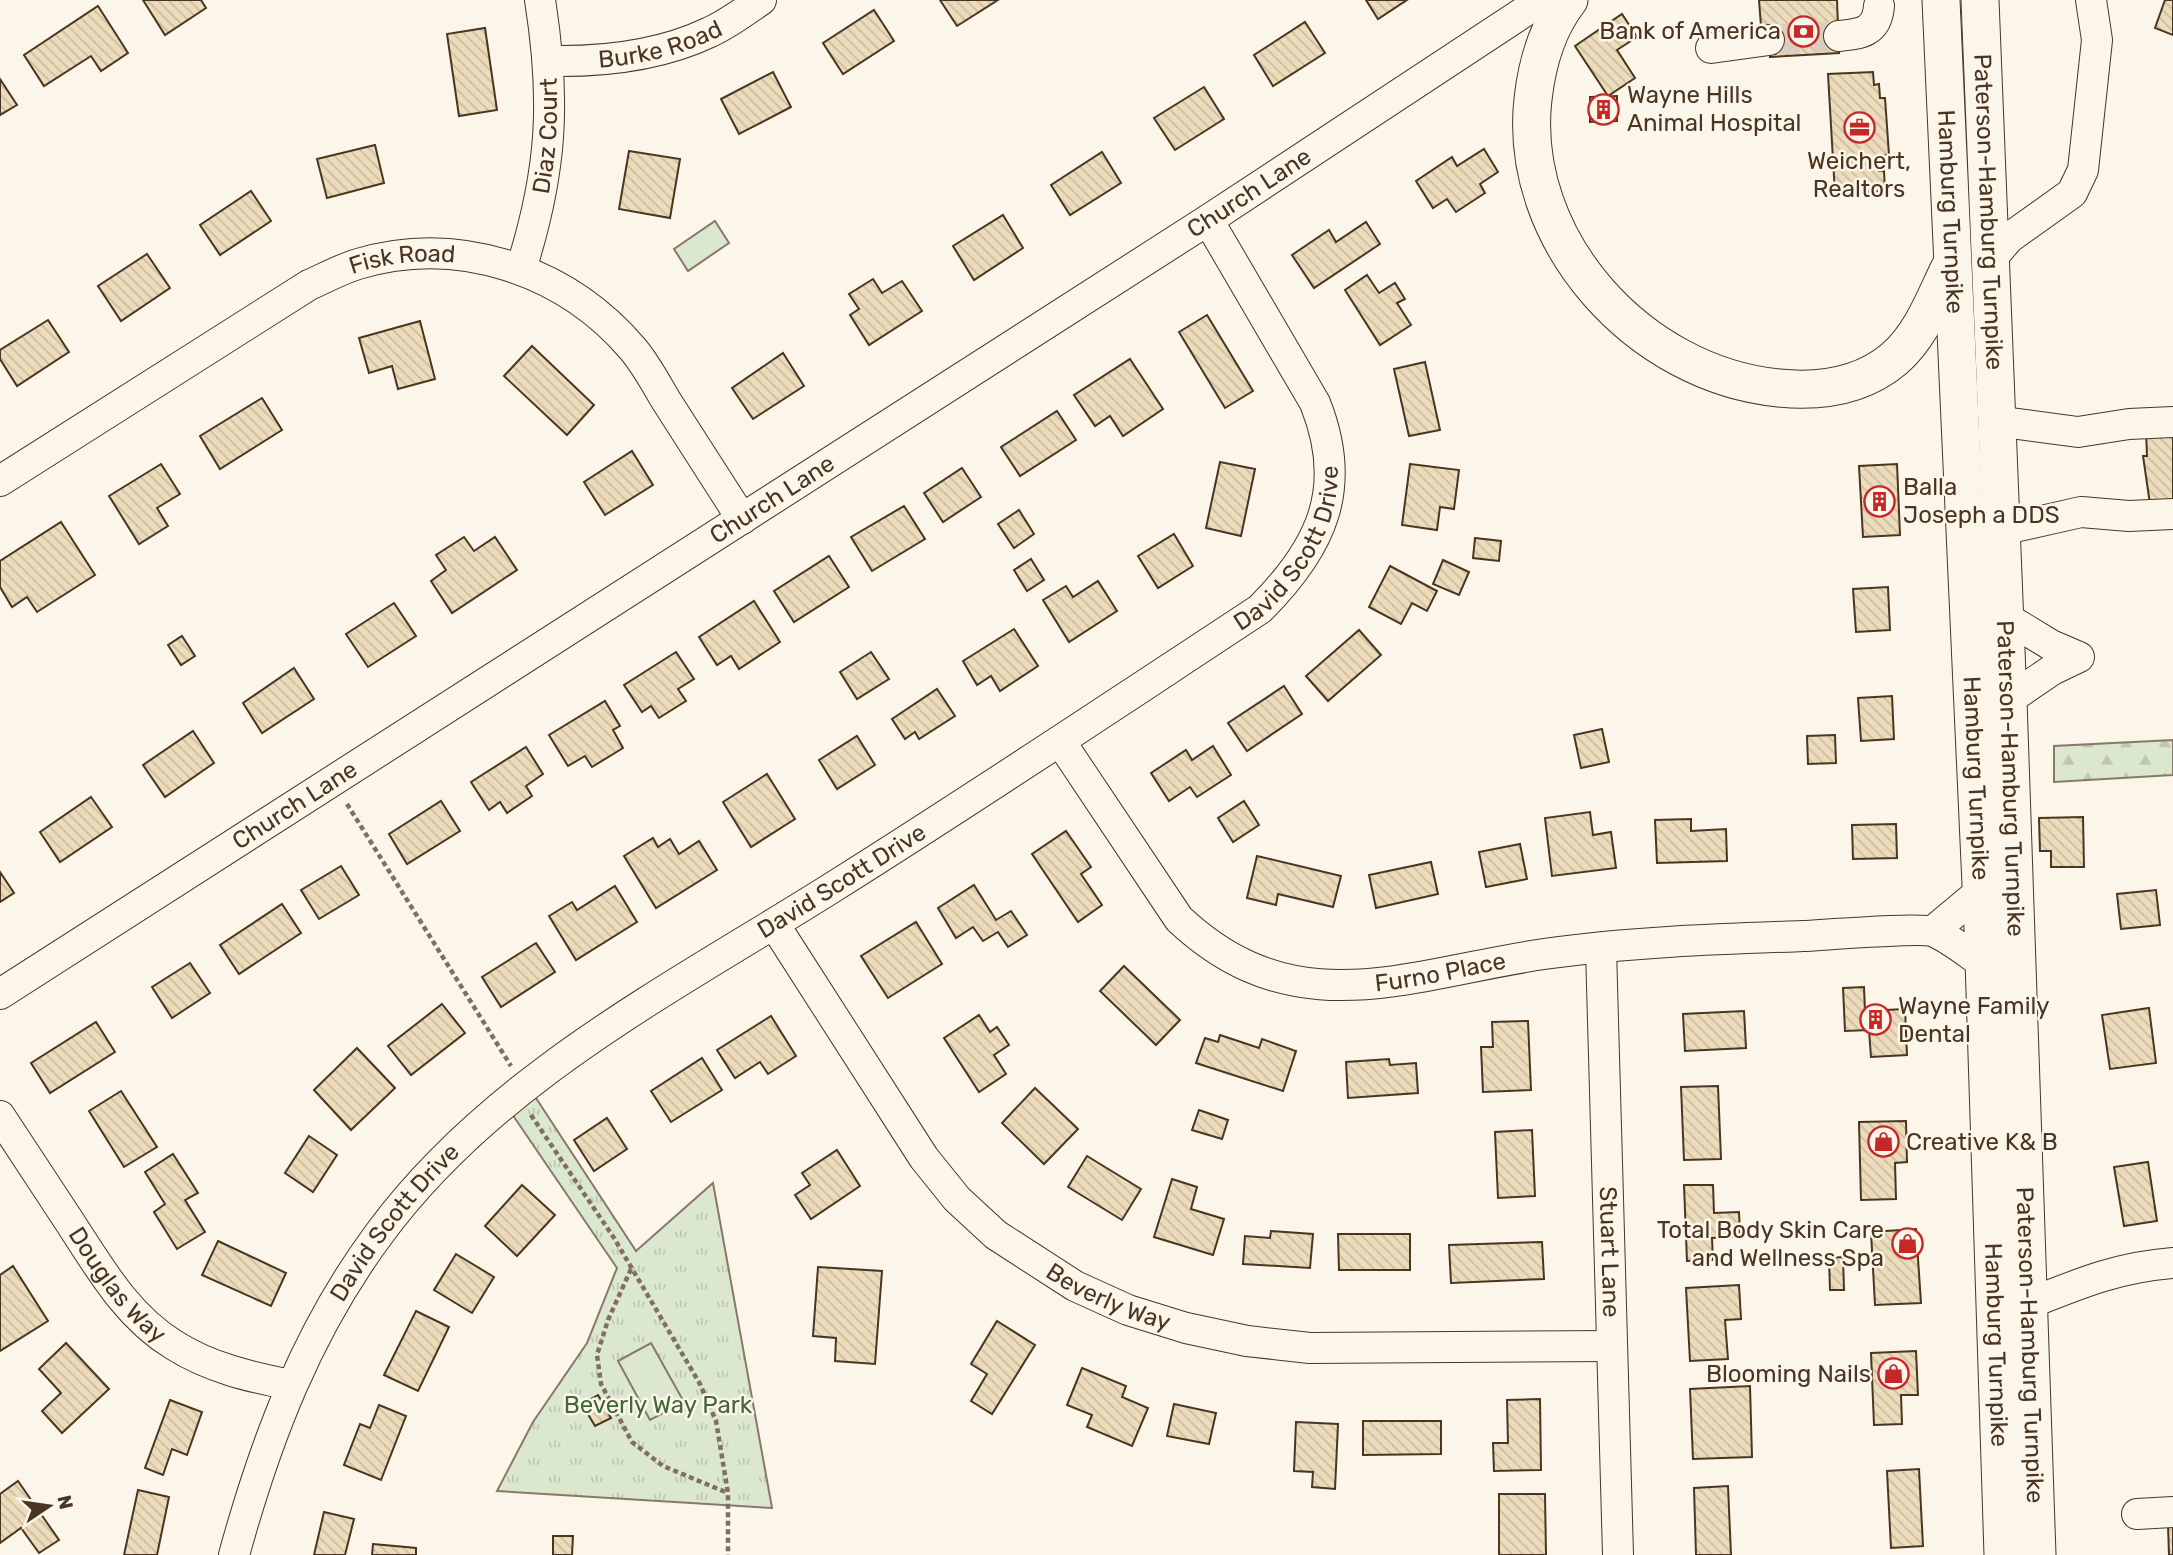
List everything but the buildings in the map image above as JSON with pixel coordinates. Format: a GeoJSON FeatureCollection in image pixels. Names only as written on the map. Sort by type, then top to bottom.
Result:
{"type":"FeatureCollection","features":[{"type":"Feature","properties":{"kind":"main road"},"geometry":{"type":"LineString","coordinates":[[1569,0],[1544,45],[1536,78],[1532,115],[1537,171],[1547,205],[1577,264],[1601,297],[1664,349],[1716,374],[1761,387],[1797,390],[1850,383],[1886,366],[1904,348],[1930,310],[1952,261]]}},
{"type":"Feature","properties":{"kind":"main road","name":"Hamburg Turnpike"},"geometry":{"type":"LineString","coordinates":[[1941,0],[1982,891],[2003,1555]]}},
{"type":"Feature","properties":{"kind":"main road","name":"Paterson-Hamburg Turnpike"},"geometry":{"type":"LineString","coordinates":[[1980,0],[2005,617],[2037,1555]]}},
{"type":"Feature","properties":{"kind":"street","name":"Diaz Court"},"geometry":{"type":"LineString","coordinates":[[521,269],[537,219],[548,159],[552,100],[550,61],[540,0]]}},
{"type":"Feature","properties":{"kind":"street","name":"Burke Road"},"geometry":{"type":"LineString","coordinates":[[550,61],[604,60],[672,46],[711,32],[761,0]]}},
{"type":"Feature","properties":{"kind":"street","name":"Church Lane"},"geometry":{"type":"LineString","coordinates":[[0,993],[1208,220],[1542,0]]}},
{"type":"Feature","properties":{"kind":"street"},"geometry":{"type":"LineString","coordinates":[[1991,259],[2009,238],[2050,211],[2072,192],[2084,170],[2097,40],[2091,0]]}},
{"type":"Feature","properties":{"kind":"street"},"geometry":{"type":"LineString","coordinates":[[1839,36],[1863,34],[1872,28],[1878,17],[1879,6]]}},
{"type":"Feature","properties":{"kind":"street"},"geometry":{"type":"LineString","coordinates":[[1711,48],[1769,40]]}},
{"type":"Feature","properties":{"kind":"street","name":"David Scott Drive"},"geometry":{"type":"LineString","coordinates":[[234,1555],[256,1477],[291,1385],[341,1288],[380,1232],[426,1179],[477,1128],[521,1091],[594,1038],[1060,741],[1260,609],[1287,582],[1323,520],[1331,487],[1327,433],[1315,403],[1208,220]]}},
{"type":"Feature","properties":{"kind":"street","name":"Fisk Road"},"geometry":{"type":"LineString","coordinates":[[0,481],[309,285],[357,264],[396,256],[435,253],[474,256],[521,269],[573,295],[607,321],[634,350],[742,519]]}},
{"type":"Feature","properties":{"kind":"street"},"geometry":{"type":"LineString","coordinates":[[1996,421],[2078,432],[2129,424],[2173,422]]}},
{"type":"Feature","properties":{"kind":"street"},"geometry":{"type":"LineString","coordinates":[[2000,530],[2081,512],[2129,516],[2173,514]]}},
{"type":"Feature","properties":{"kind":"street"},"geometry":{"type":"LineString","coordinates":[[2005,617],[2051,645],[2079,657],[2042,676],[2008,700]]}},
{"type":"Feature","properties":{"kind":"street","name":"Furno Place"},"geometry":{"type":"LineString","coordinates":[[1060,741],[1179,919],[1234,962],[1269,976],[1321,985],[1390,984],[1546,954],[1758,938],[1933,931]]}},
{"type":"Feature","properties":{"kind":"street"},"geometry":{"type":"LineString","coordinates":[[1982,891],[1933,931],[1984,964]]}},
{"type":"Feature","properties":{"kind":"street","name":"Beverly Way"},"geometry":{"type":"LineString","coordinates":[[774,924],[924,1158],[957,1199],[996,1236],[1075,1286],[1140,1314],[1186,1328],[1247,1341],[1310,1348],[1612,1346]]}},
{"type":"Feature","properties":{"kind":"street","name":"Stuart Lane"},"geometry":{"type":"LineString","coordinates":[[1601,949],[1618,1555]]}},
{"type":"Feature","properties":{"kind":"street","name":"Douglas Way"},"geometry":{"type":"LineString","coordinates":[[0,1116],[118,1296],[145,1324],[175,1346],[211,1364],[250,1377],[291,1385]]}},
{"type":"Feature","properties":{"kind":"street"},"geometry":{"type":"LineString","coordinates":[[2028,1304],[2107,1273],[2135,1265],[2173,1262]]}},
{"type":"Feature","properties":{"kind":"street"},"geometry":{"type":"LineString","coordinates":[[2137,1514],[2173,1512]]}},
{"type":"Feature","properties":{"kind":"path"},"geometry":{"type":"LineString","coordinates":[[332,781],[632,1268],[700,1384],[716,1422],[728,1493],[728,1555]]}},
{"type":"Feature","properties":{"kind":"path"},"geometry":{"type":"LineString","coordinates":[[632,1268],[608,1320],[597,1355],[601,1384],[632,1442],[663,1466],[728,1493]]}},
{"type":"Feature","properties":{"kind":"green space"},"geometry":{"type":"Polygon","coordinates":[[[715,221],[729,243],[688,271],[674,249],[715,221]]]}},
{"type":"Feature","properties":{"kind":"green space"},"geometry":{"type":"Polygon","coordinates":[[[2173,740],[2173,775],[2054,782],[2054,746],[2173,740]]]}},
{"type":"Feature","properties":{"kind":"green space","name":"Beverly Way Park"},"geometry":{"type":"Polygon","coordinates":[[[534,1095],[636,1251],[713,1183],[772,1508],[497,1491],[533,1422],[587,1343],[617,1268],[512,1114],[534,1095]]]}},
{"type":"Feature","properties":{"kind":"green space"},"geometry":{"type":"Polygon","coordinates":[[[651,1343],[684,1402],[650,1420],[618,1361],[651,1343]]]}},
{"type":"Feature","properties":{"kind":"tunnel"},"geometry":{"type":"LineString","coordinates":[[1769,40],[1839,36]]}},
{"type":"Feature","properties":{"kind":"place","name":"Bank of America"},"geometry":{"type":"Point","coordinates":[1804,31]}},
{"type":"Feature","properties":{"kind":"place","name":"Wayne Hills Animal Hospital"},"geometry":{"type":"Point","coordinates":[1604,109]}},
{"type":"Feature","properties":{"kind":"place","name":"Weichert, Realtors"},"geometry":{"type":"Point","coordinates":[1859,127]}},
{"type":"Feature","properties":{"kind":"place","name":"Balla Joseph a DDS"},"geometry":{"type":"Point","coordinates":[1880,501]}},
{"type":"Feature","properties":{"kind":"place","name":"Wayne Family Dental"},"geometry":{"type":"Point","coordinates":[1875,1020]}},
{"type":"Feature","properties":{"kind":"place","name":"Creative K& B"},"geometry":{"type":"Point","coordinates":[1883,1142]}},
{"type":"Feature","properties":{"kind":"place","name":"Total Body Skin Care and Wellness Spa"},"geometry":{"type":"Point","coordinates":[1907,1244]}},
{"type":"Feature","properties":{"kind":"place","name":"Blooming Nails"},"geometry":{"type":"Point","coordinates":[1894,1374]}}]}
